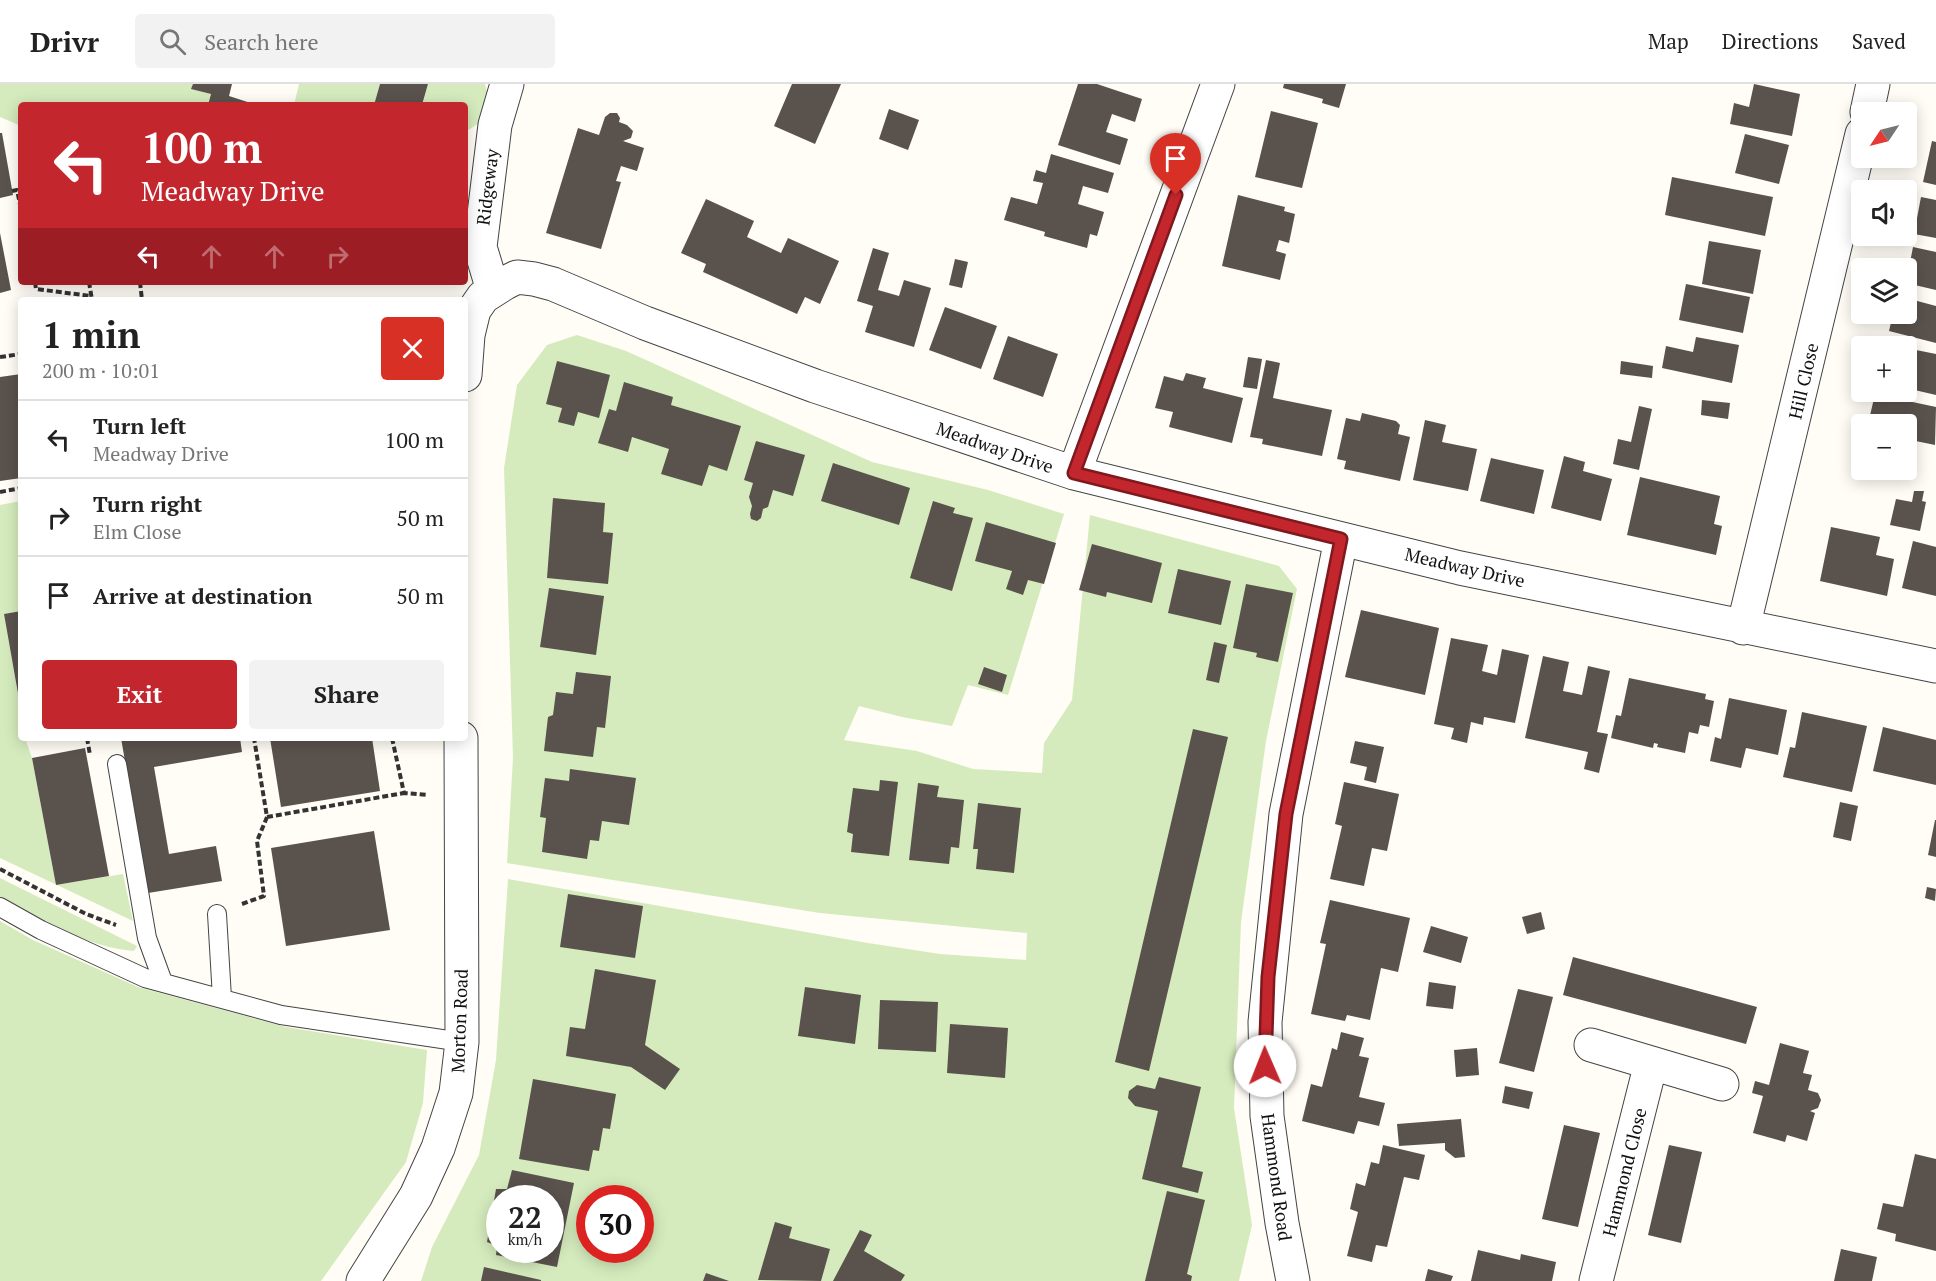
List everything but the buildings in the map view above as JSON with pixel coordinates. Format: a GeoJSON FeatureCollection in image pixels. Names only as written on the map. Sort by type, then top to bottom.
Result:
{"type":"FeatureCollection","features":[{"type":"Feature","properties":{"kind":"street","name":"Ridgeway"},"geometry":{"type":"LineString","coordinates":[[493,290],[480,247],[495,125],[507,84]]}},
{"type":"Feature","properties":{"kind":"street"},"geometry":{"type":"LineString","coordinates":[[1074,473],[1218,84]]}},
{"type":"Feature","properties":{"kind":"street"},"geometry":{"type":"LineString","coordinates":[[1869,102],[1873,84]]}},
{"type":"Feature","properties":{"kind":"street","name":"Hill Close"},"geometry":{"type":"LineString","coordinates":[[1743,628],[1854,168]]}},
{"type":"Feature","properties":{"kind":"street","name":"Meadway Drive"},"geometry":{"type":"LineString","coordinates":[[493,290],[517,278],[554,284],[645,323],[815,386],[1074,473],[1341,539],[1743,628],[1936,666]]}},
{"type":"Feature","properties":{"kind":"street"},"geometry":{"type":"LineString","coordinates":[[468,335],[474,310],[483,297],[493,290]]}},
{"type":"Feature","properties":{"kind":"street","name":"Hammond Road"},"geometry":{"type":"LineString","coordinates":[[1293,1281],[1282,1223],[1268,1116],[1265,1022],[1286,814],[1341,539]]}},
{"type":"Feature","properties":{"kind":"street","name":"Morton Road"},"geometry":{"type":"LineString","coordinates":[[363,1281],[416,1196],[438,1148],[456,1094],[462,1042],[461,741]]}},
{"type":"Feature","properties":{"kind":"street"},"geometry":{"type":"LineString","coordinates":[[1591,1045],[1722,1084]]}},
{"type":"Feature","properties":{"kind":"street","name":"Hammond Close"},"geometry":{"type":"LineString","coordinates":[[1596,1281],[1651,1063]]}},
{"type":"Feature","properties":{"kind":"lane"},"geometry":{"type":"LineString","coordinates":[[117,765],[147,938],[163,982]]}},
{"type":"Feature","properties":{"kind":"lane"},"geometry":{"type":"LineString","coordinates":[[0,908],[41,930],[145,978],[281,1015],[462,1042]]}},
{"type":"Feature","properties":{"kind":"lane"},"geometry":{"type":"LineString","coordinates":[[217,914],[222,998]]}},
{"type":"Feature","properties":{"kind":"path"},"geometry":{"type":"LineString","coordinates":[[12,191],[17,190],[18,195]]}},
{"type":"Feature","properties":{"kind":"path"},"geometry":{"type":"LineString","coordinates":[[35,285],[36,289],[86,297]]}},
{"type":"Feature","properties":{"kind":"path"},"geometry":{"type":"LineString","coordinates":[[0,357],[18,354]]}},
{"type":"Feature","properties":{"kind":"path"},"geometry":{"type":"LineString","coordinates":[[0,492],[18,489]]}},
{"type":"Feature","properties":{"kind":"path"},"geometry":{"type":"LineString","coordinates":[[217,914],[264,896],[257,841],[267,817],[254,741]]}},
{"type":"Feature","properties":{"kind":"path"},"geometry":{"type":"LineString","coordinates":[[393,741],[404,793]]}},
{"type":"Feature","properties":{"kind":"path"},"geometry":{"type":"LineString","coordinates":[[267,817],[404,793],[461,797]]}},
{"type":"Feature","properties":{"kind":"path"},"geometry":{"type":"LineString","coordinates":[[0,869],[86,914],[147,938]]}},
{"type":"Feature","properties":{"kind":"green space"},"geometry":{"type":"Polygon","coordinates":[[[0,84],[193,84],[192,89],[211,94],[209,102],[18,102],[18,125],[0,117],[0,84]]]}},
{"type":"Feature","properties":{"kind":"green space"},"geometry":{"type":"Polygon","coordinates":[[[299,84],[380,84],[375,102],[295,102],[299,84]]]}},
{"type":"Feature","properties":{"kind":"green space"},"geometry":{"type":"Polygon","coordinates":[[[428,84],[485,84],[490,103],[487,118],[468,130],[468,102],[423,102],[428,84]]]}},
{"type":"Feature","properties":{"kind":"green space"},"geometry":{"type":"Polygon","coordinates":[[[577,335],[626,351],[872,462],[988,490],[1064,514],[1008,695],[968,685],[952,726],[859,706],[844,740],[917,751],[973,769],[1042,773],[1044,743],[1072,700],[1090,515],[1279,566],[1297,589],[1266,741],[1241,922],[1234,1108],[1252,1225],[1239,1281],[421,1281],[432,1247],[479,1155],[496,1060],[508,879],[868,943],[940,954],[1026,960],[1027,933],[820,913],[507,863],[513,758],[504,468],[517,385],[547,345],[577,335]]]}},
{"type":"Feature","properties":{"kind":"green space"},"geometry":{"type":"Polygon","coordinates":[[[18,502],[18,612],[4,614],[18,695],[18,741],[26,741],[32,758],[56,884],[0,858],[0,505],[18,502]]]}},
{"type":"Feature","properties":{"kind":"green space"},"geometry":{"type":"Polygon","coordinates":[[[123,874],[133,921],[57,885],[123,874]]]}},
{"type":"Feature","properties":{"kind":"green space"},"geometry":{"type":"Polygon","coordinates":[[[0,878],[137,946],[134,951],[99,944],[48,923],[0,897],[0,878]]]}},
{"type":"Feature","properties":{"kind":"green space"},"geometry":{"type":"Polygon","coordinates":[[[0,921],[33,940],[138,987],[286,1027],[427,1050],[423,1103],[406,1162],[321,1281],[0,1281],[0,921]]]}},
{"type":"Feature","properties":{"kind":"route"},"geometry":{"type":"LineString","coordinates":[[1176,195],[1074,473],[1341,539],[1286,814],[1268,977],[1265,1066]]}}]}
